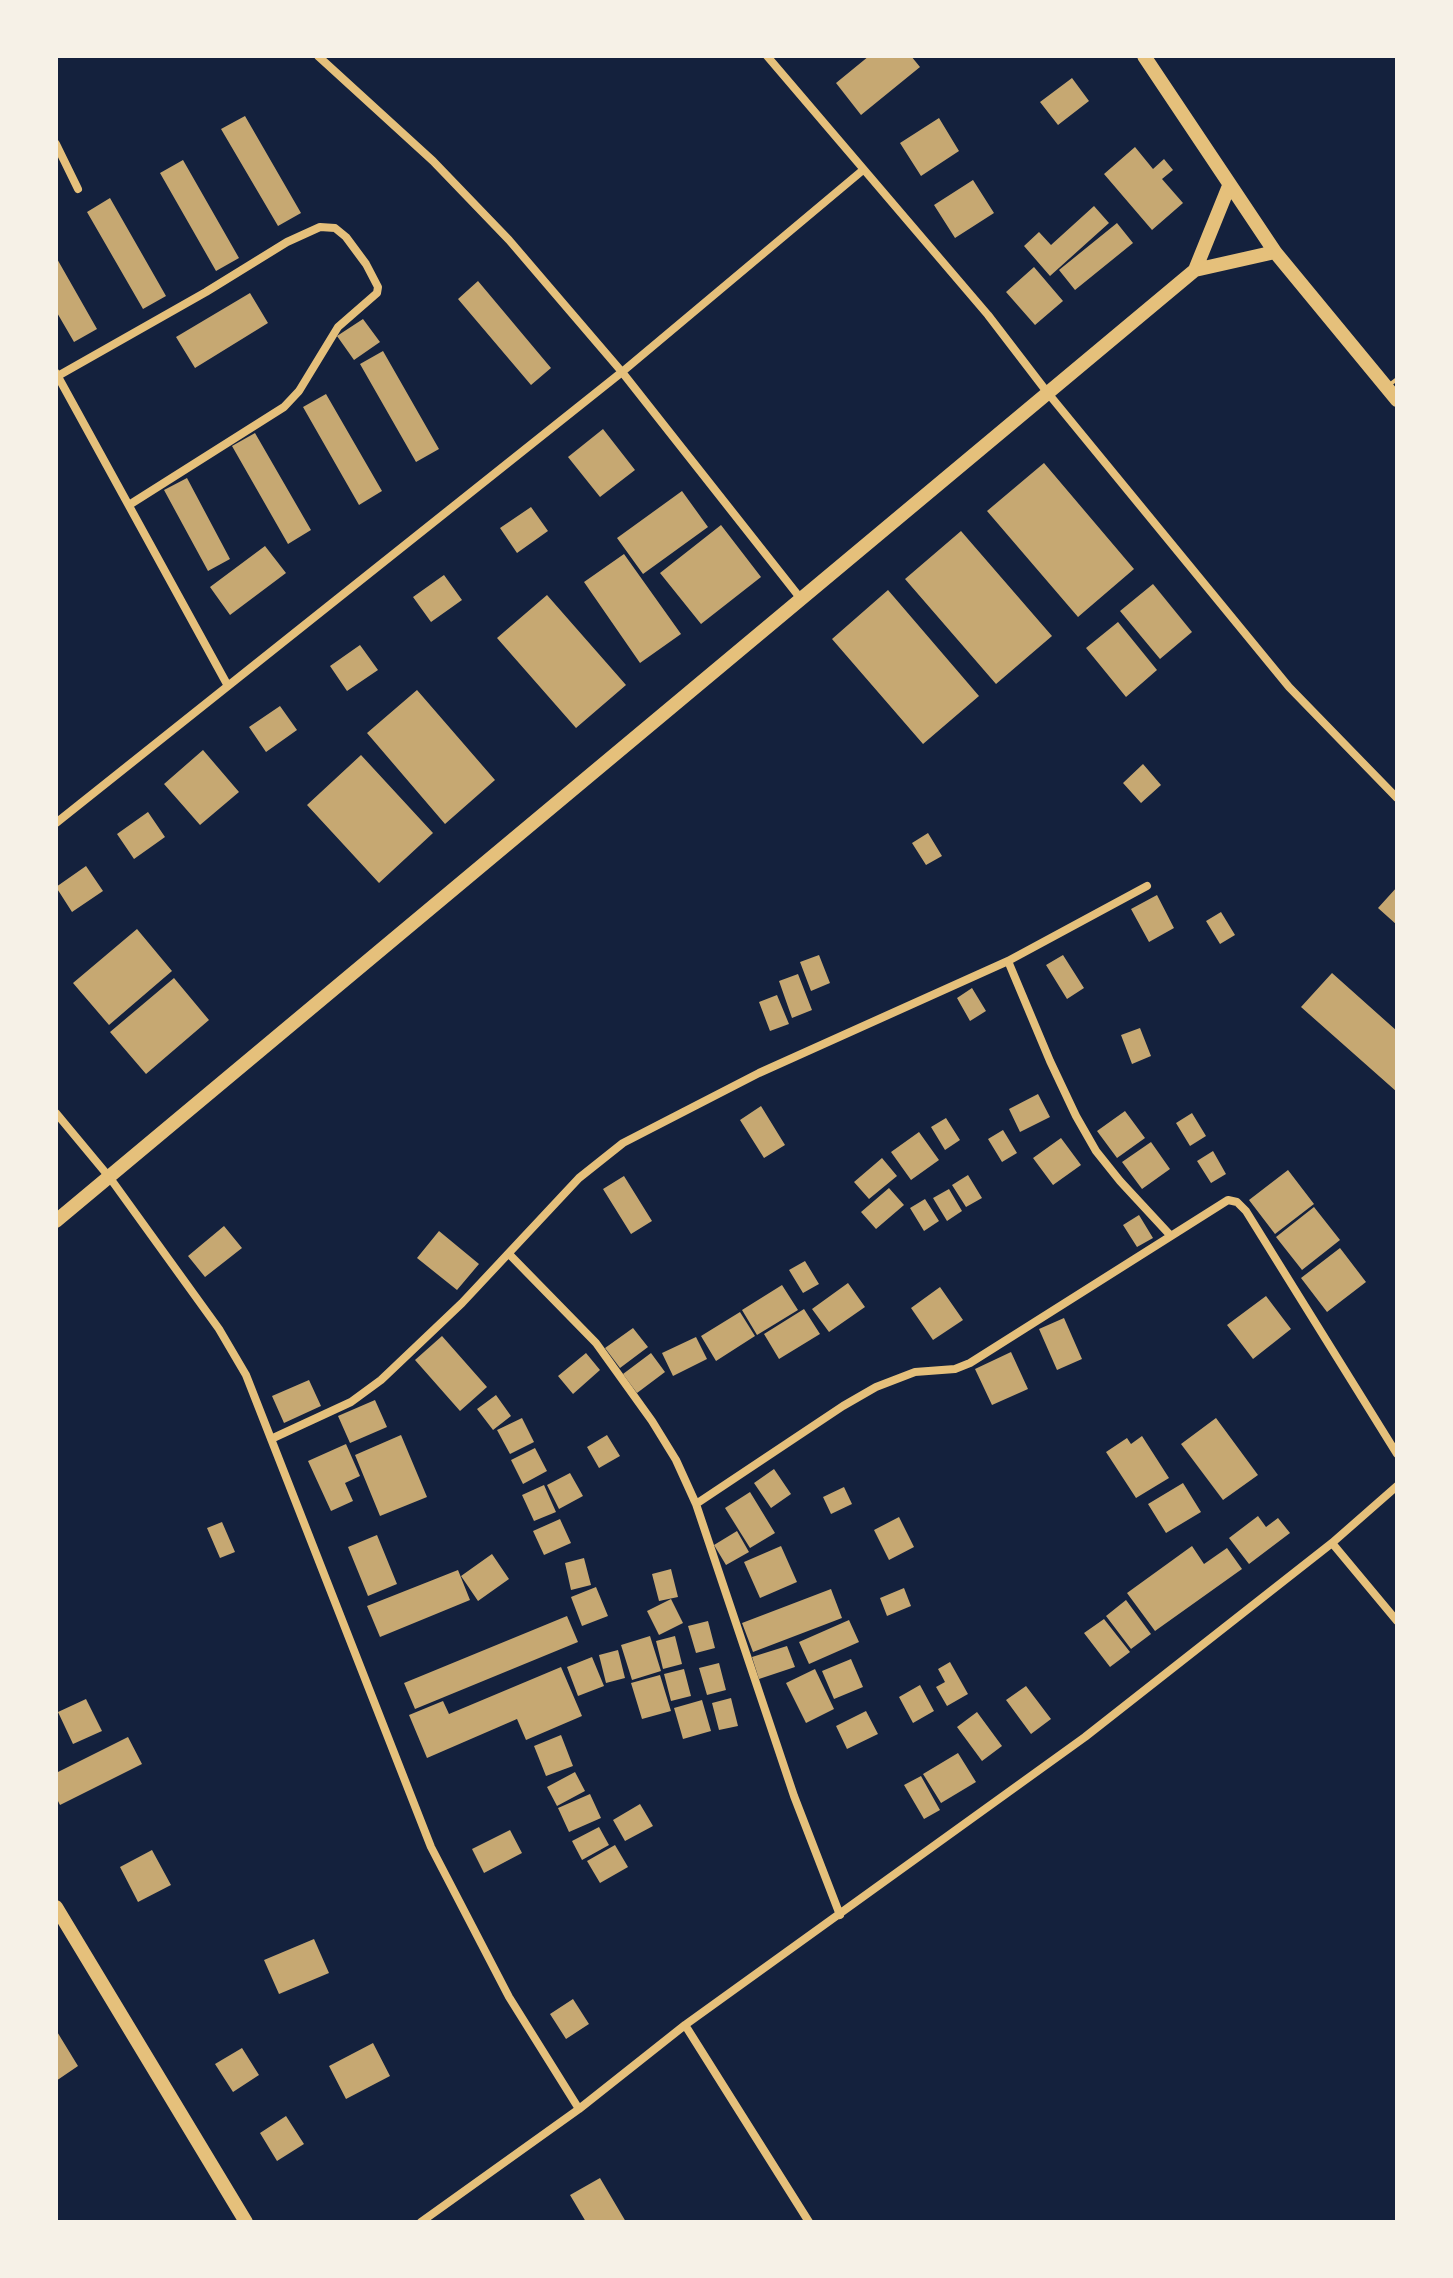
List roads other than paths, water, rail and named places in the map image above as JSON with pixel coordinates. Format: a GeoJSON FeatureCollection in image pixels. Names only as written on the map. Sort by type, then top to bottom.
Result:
{"type":"FeatureCollection","features":[{"type":"Feature","properties":{"kind":"main road"},"geometry":{"type":"LineString","coordinates":[[1144,56],[1275,252],[1392,383],[1397,400]]}},
{"type":"Feature","properties":{"kind":"main road"},"geometry":{"type":"LineString","coordinates":[[1195,270],[1229,186]]}},
{"type":"Feature","properties":{"kind":"main road"},"geometry":{"type":"LineString","coordinates":[[56,1221],[1195,270],[1275,252]]}},
{"type":"Feature","properties":{"kind":"main road"},"geometry":{"type":"LineString","coordinates":[[56,1907],[246,2222]]}},
{"type":"Feature","properties":{"kind":"street"},"geometry":{"type":"LineString","coordinates":[[318,56],[433,161],[509,240],[622,372],[801,599]]}},
{"type":"Feature","properties":{"kind":"street"},"geometry":{"type":"LineString","coordinates":[[767,56],[988,315],[1047,392],[1289,687],[1397,798]]}},
{"type":"Feature","properties":{"kind":"street"},"geometry":{"type":"LineString","coordinates":[[56,144],[78,189]]}},
{"type":"Feature","properties":{"kind":"street"},"geometry":{"type":"LineString","coordinates":[[56,823],[622,372],[863,170]]}},
{"type":"Feature","properties":{"kind":"street"},"geometry":{"type":"LineString","coordinates":[[129,505],[284,407],[299,391],[338,327],[377,293],[378,287],[366,264],[346,237],[335,228],[320,227],[287,242],[206,292],[57,375],[228,686]]}},
{"type":"Feature","properties":{"kind":"street"},"geometry":{"type":"LineString","coordinates":[[271,1439],[351,1402],[381,1380],[462,1303],[579,1178],[623,1143],[759,1073],[1008,961],[1147,886]]}},
{"type":"Feature","properties":{"kind":"street"},"geometry":{"type":"LineString","coordinates":[[1008,961],[1050,1061],[1090,1140],[1120,1181],[1170,1235]]}},
{"type":"Feature","properties":{"kind":"street"},"geometry":{"type":"LineString","coordinates":[[56,1113],[110,1178],[219,1329],[246,1375],[431,1847],[509,1997],[579,2109]]}},
{"type":"Feature","properties":{"kind":"street"},"geometry":{"type":"LineString","coordinates":[[696,1504],[843,1406],[905,1375],[955,1369],[970,1363],[1228,1200],[1237,1202],[1246,1211],[1397,1454]]}},
{"type":"Feature","properties":{"kind":"street"},"geometry":{"type":"LineString","coordinates":[[509,1254],[596,1343],[676,1460],[696,1504],[794,1796],[840,1915]]}},
{"type":"Feature","properties":{"kind":"street"},"geometry":{"type":"LineString","coordinates":[[421,2222],[579,2109],[685,2025],[1085,1737],[1332,1543],[1397,1486]]}},
{"type":"Feature","properties":{"kind":"street"},"geometry":{"type":"LineString","coordinates":[[1332,1543],[1397,1621]]}},
{"type":"Feature","properties":{"kind":"street"},"geometry":{"type":"LineString","coordinates":[[685,2025],[809,2222]]}}]}
